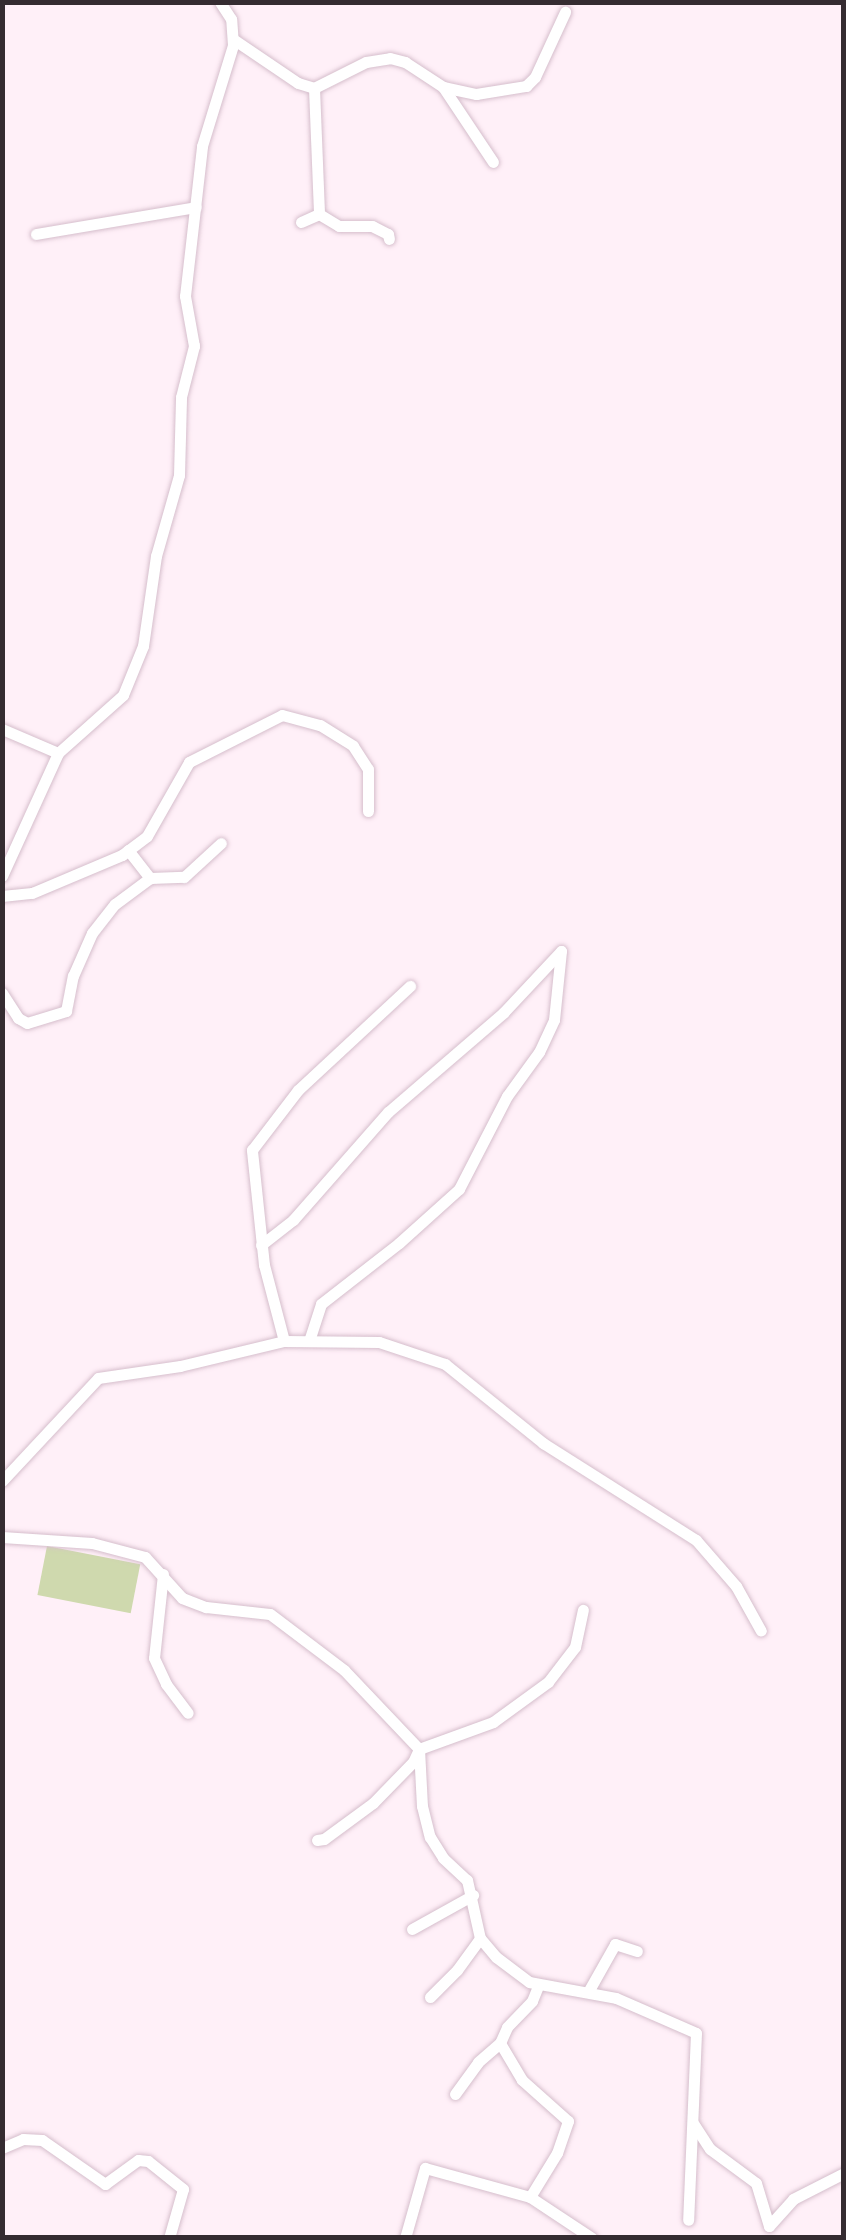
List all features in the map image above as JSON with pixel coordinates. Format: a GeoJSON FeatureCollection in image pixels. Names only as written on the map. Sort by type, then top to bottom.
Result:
{"type":"FeatureCollection","features":[{"type":"Feature","properties":{"kind":"street"},"geometry":{"type":"LineString","coordinates":[[2,876],[58,754],[123,695],[144,646],[156,556],[179,475],[182,397],[194,346],[185,296],[202,146],[234,38],[231,18],[220,2]]}},
{"type":"Feature","properties":{"kind":"street"},"geometry":{"type":"LineString","coordinates":[[443,87],[476,94],[526,86],[535,76],[566,12]]}},
{"type":"Feature","properties":{"kind":"street"},"geometry":{"type":"LineString","coordinates":[[234,38],[298,83],[314,88],[366,62],[390,58],[419,69],[443,87],[493,162]]}},
{"type":"Feature","properties":{"kind":"street"},"geometry":{"type":"LineString","coordinates":[[314,88],[319,214]]}},
{"type":"Feature","properties":{"kind":"street"},"geometry":{"type":"LineString","coordinates":[[36,234],[196,207]]}},
{"type":"Feature","properties":{"kind":"street"},"geometry":{"type":"LineString","coordinates":[[301,222],[319,214]]}},
{"type":"Feature","properties":{"kind":"street"},"geometry":{"type":"LineString","coordinates":[[319,214],[339,226],[372,226],[389,238]]}},
{"type":"Feature","properties":{"kind":"street"},"geometry":{"type":"LineString","coordinates":[[2,896],[32,893],[128,850],[147,836],[189,762],[282,715],[320,725],[353,746],[368,769],[368,811]]}},
{"type":"Feature","properties":{"kind":"street"},"geometry":{"type":"LineString","coordinates":[[2,729],[58,754]]}},
{"type":"Feature","properties":{"kind":"street"},"geometry":{"type":"LineString","coordinates":[[2,994],[18,1018],[28,1024],[66,1011],[73,976],[92,934],[132,888],[150,878],[184,877],[221,843]]}},
{"type":"Feature","properties":{"kind":"street"},"geometry":{"type":"LineString","coordinates":[[128,850],[150,878]]}},
{"type":"Feature","properties":{"kind":"street"},"geometry":{"type":"LineString","coordinates":[[262,1245],[293,1220],[388,1112],[495,1020],[560,951],[554,1020],[538,1052],[506,1096],[459,1189],[399,1244],[321,1304],[308,1341]]}},
{"type":"Feature","properties":{"kind":"street"},"geometry":{"type":"LineString","coordinates":[[284,1341],[262,1245],[250,1159],[256,1141],[334,1054],[410,986]]}},
{"type":"Feature","properties":{"kind":"street"},"geometry":{"type":"LineString","coordinates":[[2,1481],[98,1378],[180,1366],[284,1341],[379,1342],[445,1364],[530,1433],[696,1540],[736,1586],[761,1631]]}},
{"type":"Feature","properties":{"kind":"street"},"geometry":{"type":"LineString","coordinates":[[2,1536],[92,1543],[145,1557],[164,1574],[172,1590],[196,1604],[262,1612],[281,1620],[344,1670],[419,1749],[422,1806],[430,1838],[443,1858],[466,1880],[480,1938],[508,1968],[539,1984],[588,1992],[654,2012],[696,2033],[688,2220]]}},
{"type":"Feature","properties":{"kind":"street"},"geometry":{"type":"LineString","coordinates":[[164,1574],[154,1658],[166,1684],[188,1713]]}},
{"type":"Feature","properties":{"kind":"street"},"geometry":{"type":"LineString","coordinates":[[316,1840],[324,1839],[373,1804],[413,1762],[419,1749],[493,1722],[548,1682],[562,1669],[575,1646],[583,1610]]}},
{"type":"Feature","properties":{"kind":"street"},"geometry":{"type":"LineString","coordinates":[[412,1928],[472,1896]]}},
{"type":"Feature","properties":{"kind":"street"},"geometry":{"type":"LineString","coordinates":[[430,1996],[458,1970],[480,1938]]}},
{"type":"Feature","properties":{"kind":"street"},"geometry":{"type":"LineString","coordinates":[[588,1992],[615,1944],[637,1951]]}},
{"type":"Feature","properties":{"kind":"street"},"geometry":{"type":"LineString","coordinates":[[455,2094],[478,2062],[500,2043],[539,1984]]}},
{"type":"Feature","properties":{"kind":"street"},"geometry":{"type":"LineString","coordinates":[[500,2043],[522,2080],[568,2121],[557,2153],[530,2197]]}},
{"type":"Feature","properties":{"kind":"street"},"geometry":{"type":"LineString","coordinates":[[693,2123],[710,2149],[756,2183],[769,2226],[793,2199],[844,2173]]}},
{"type":"Feature","properties":{"kind":"street"},"geometry":{"type":"LineString","coordinates":[[2,2148],[23,2139],[42,2140],[105,2184],[138,2160],[148,2160],[183,2188],[169,2238]]}},
{"type":"Feature","properties":{"kind":"street"},"geometry":{"type":"LineString","coordinates":[[405,2238],[425,2168],[530,2197],[592,2238]]}},
{"type":"Feature","properties":{"kind":"green space"},"geometry":{"type":"Polygon","coordinates":[[[47,1546],[140,1564],[131,1613],[37,1595],[47,1546]]]}}]}
